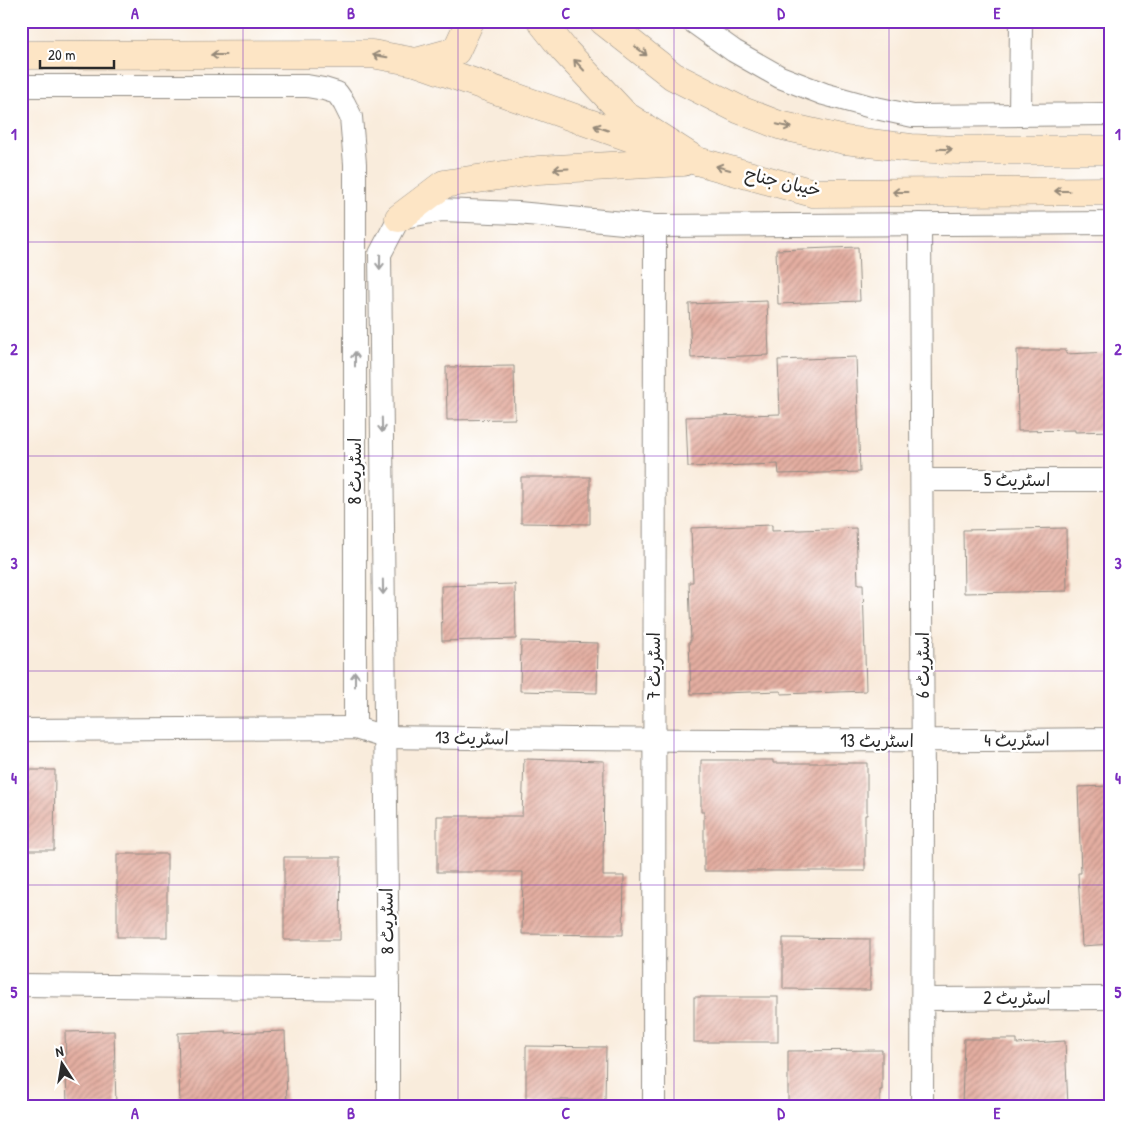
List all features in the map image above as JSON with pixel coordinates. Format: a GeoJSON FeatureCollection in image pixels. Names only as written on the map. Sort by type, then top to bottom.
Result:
{"type":"FeatureCollection","features":[{"type":"Feature","properties":{"kind":"main road"},"geometry":{"type":"LineString","coordinates":[[416,62],[456,51],[470,21]]}},
{"type":"Feature","properties":{"kind":"main road","name":"خیبان جناح"},"geometry":{"type":"LineString","coordinates":[[541,21],[564,50],[625,115],[697,161],[813,193],[1111,191]]}},
{"type":"Feature","properties":{"kind":"main road"},"geometry":{"type":"LineString","coordinates":[[603,21],[673,76],[740,110],[779,125],[826,136],[911,148],[957,150],[1111,150]]}},
{"type":"Feature","properties":{"kind":"main road"},"geometry":{"type":"LineString","coordinates":[[21,55],[372,54],[416,62],[697,161]]}},
{"type":"Feature","properties":{"kind":"main road"},"geometry":{"type":"LineString","coordinates":[[399,218],[444,184],[538,170],[697,161]]}},
{"type":"Feature","properties":{"kind":"street"},"geometry":{"type":"LineString","coordinates":[[692,21],[734,51],[780,77],[824,94],[871,107],[913,116],[1111,114]]}},
{"type":"Feature","properties":{"kind":"street"},"geometry":{"type":"LineString","coordinates":[[1020,115],[1021,21]]}},
{"type":"Feature","properties":{"kind":"street","name":"اسٹریٹ 8"},"geometry":{"type":"LineString","coordinates":[[21,86],[307,86],[338,93],[344,103],[351,117],[355,214],[355,728]]}},
{"type":"Feature","properties":{"kind":"street"},"geometry":{"type":"LineString","coordinates":[[911,148],[913,116]]}},
{"type":"Feature","properties":{"kind":"street"},"geometry":{"type":"LineString","coordinates":[[399,218],[442,210],[518,212],[655,226],[1111,223]]}},
{"type":"Feature","properties":{"kind":"street","name":"اسٹریٹ 8"},"geometry":{"type":"LineString","coordinates":[[388,1106],[380,254],[399,218]]}},
{"type":"Feature","properties":{"kind":"street","name":"اسٹریٹ 6"},"geometry":{"type":"LineString","coordinates":[[920,224],[924,741],[922,1106]]}},
{"type":"Feature","properties":{"kind":"street","name":"اسٹریٹ 7"},"geometry":{"type":"LineString","coordinates":[[654,1106],[655,226]]}},
{"type":"Feature","properties":{"kind":"street","name":"اسٹریٹ 5"},"geometry":{"type":"LineString","coordinates":[[923,480],[1111,480]]}},
{"type":"Feature","properties":{"kind":"street","name":"اسٹریٹ 13"},"geometry":{"type":"LineString","coordinates":[[21,730],[355,728],[385,737],[924,741]]}},
{"type":"Feature","properties":{"kind":"street","name":"اسٹریٹ 4"},"geometry":{"type":"LineString","coordinates":[[924,741],[1111,739]]}},
{"type":"Feature","properties":{"kind":"street"},"geometry":{"type":"LineString","coordinates":[[21,985],[388,989]]}},
{"type":"Feature","properties":{"kind":"street","name":"اسٹریٹ 2"},"geometry":{"type":"LineString","coordinates":[[923,999],[1111,998]]}},
{"type":"Feature","properties":{"kind":"building"},"geometry":{"type":"Polygon","coordinates":[[[858,247],[860,301],[778,304],[776,250],[858,247]]]}},
{"type":"Feature","properties":{"kind":"building"},"geometry":{"type":"Polygon","coordinates":[[[767,301],[769,355],[691,358],[689,304],[767,301]]]}},
{"type":"Feature","properties":{"kind":"building"},"geometry":{"type":"Polygon","coordinates":[[[1017,350],[1066,350],[1066,354],[1111,352],[1111,431],[1018,431],[1017,350]]]}},
{"type":"Feature","properties":{"kind":"building"},"geometry":{"type":"Polygon","coordinates":[[[856,357],[860,472],[779,474],[778,464],[688,467],[686,417],[780,414],[778,360],[856,357]]]}},
{"type":"Feature","properties":{"kind":"building"},"geometry":{"type":"Polygon","coordinates":[[[514,366],[515,419],[447,420],[446,367],[514,366]]]}},
{"type":"Feature","properties":{"kind":"building"},"geometry":{"type":"Polygon","coordinates":[[[521,477],[590,477],[590,524],[521,523],[521,477]]]}},
{"type":"Feature","properties":{"kind":"building"},"geometry":{"type":"Polygon","coordinates":[[[772,525],[772,531],[856,528],[858,584],[863,584],[866,691],[781,694],[781,691],[691,694],[689,582],[693,582],[691,528],[772,525]]]}},
{"type":"Feature","properties":{"kind":"building"},"geometry":{"type":"Polygon","coordinates":[[[1066,528],[1067,591],[964,593],[963,530],[1066,528]]]}},
{"type":"Feature","properties":{"kind":"building"},"geometry":{"type":"Polygon","coordinates":[[[515,584],[516,639],[442,641],[441,586],[515,584]]]}},
{"type":"Feature","properties":{"kind":"building"},"geometry":{"type":"Polygon","coordinates":[[[521,641],[598,643],[597,693],[520,691],[521,641]]]}},
{"type":"Feature","properties":{"kind":"building"},"geometry":{"type":"Polygon","coordinates":[[[524,759],[604,761],[603,876],[624,876],[623,935],[522,934],[523,872],[437,872],[437,816],[522,816],[524,759]]]}},
{"type":"Feature","properties":{"kind":"building"},"geometry":{"type":"Polygon","coordinates":[[[701,760],[773,760],[773,763],[867,763],[865,871],[704,871],[704,812],[701,812],[701,760]]]}},
{"type":"Feature","properties":{"kind":"building"},"geometry":{"type":"Polygon","coordinates":[[[21,770],[55,770],[54,850],[21,850],[21,770]]]}},
{"type":"Feature","properties":{"kind":"building"},"geometry":{"type":"Polygon","coordinates":[[[1111,786],[1111,944],[1082,946],[1078,873],[1081,873],[1078,787],[1111,786]]]}},
{"type":"Feature","properties":{"kind":"building"},"geometry":{"type":"Polygon","coordinates":[[[117,854],[167,854],[167,937],[117,937],[117,854]]]}},
{"type":"Feature","properties":{"kind":"building"},"geometry":{"type":"Polygon","coordinates":[[[284,857],[341,857],[340,940],[284,940],[284,857]]]}},
{"type":"Feature","properties":{"kind":"building"},"geometry":{"type":"Polygon","coordinates":[[[783,938],[870,939],[870,990],[783,989],[783,938]]]}},
{"type":"Feature","properties":{"kind":"building"},"geometry":{"type":"Polygon","coordinates":[[[694,997],[778,997],[778,1042],[694,1042],[694,997]]]}},
{"type":"Feature","properties":{"kind":"building"},"geometry":{"type":"Polygon","coordinates":[[[114,1031],[116,1106],[67,1106],[65,1032],[114,1031]]]}},
{"type":"Feature","properties":{"kind":"building"},"geometry":{"type":"Polygon","coordinates":[[[226,1031],[226,1033],[285,1031],[287,1106],[180,1106],[178,1033],[226,1031]]]}},
{"type":"Feature","properties":{"kind":"building"},"geometry":{"type":"Polygon","coordinates":[[[964,1039],[1017,1039],[1017,1044],[1065,1041],[1068,1106],[962,1106],[964,1039]]]}},
{"type":"Feature","properties":{"kind":"building"},"geometry":{"type":"Polygon","coordinates":[[[526,1046],[606,1047],[605,1100],[526,1100],[526,1046]]]}},
{"type":"Feature","properties":{"kind":"building"},"geometry":{"type":"Polygon","coordinates":[[[882,1050],[880,1106],[788,1106],[788,1051],[882,1050]]]}}]}
